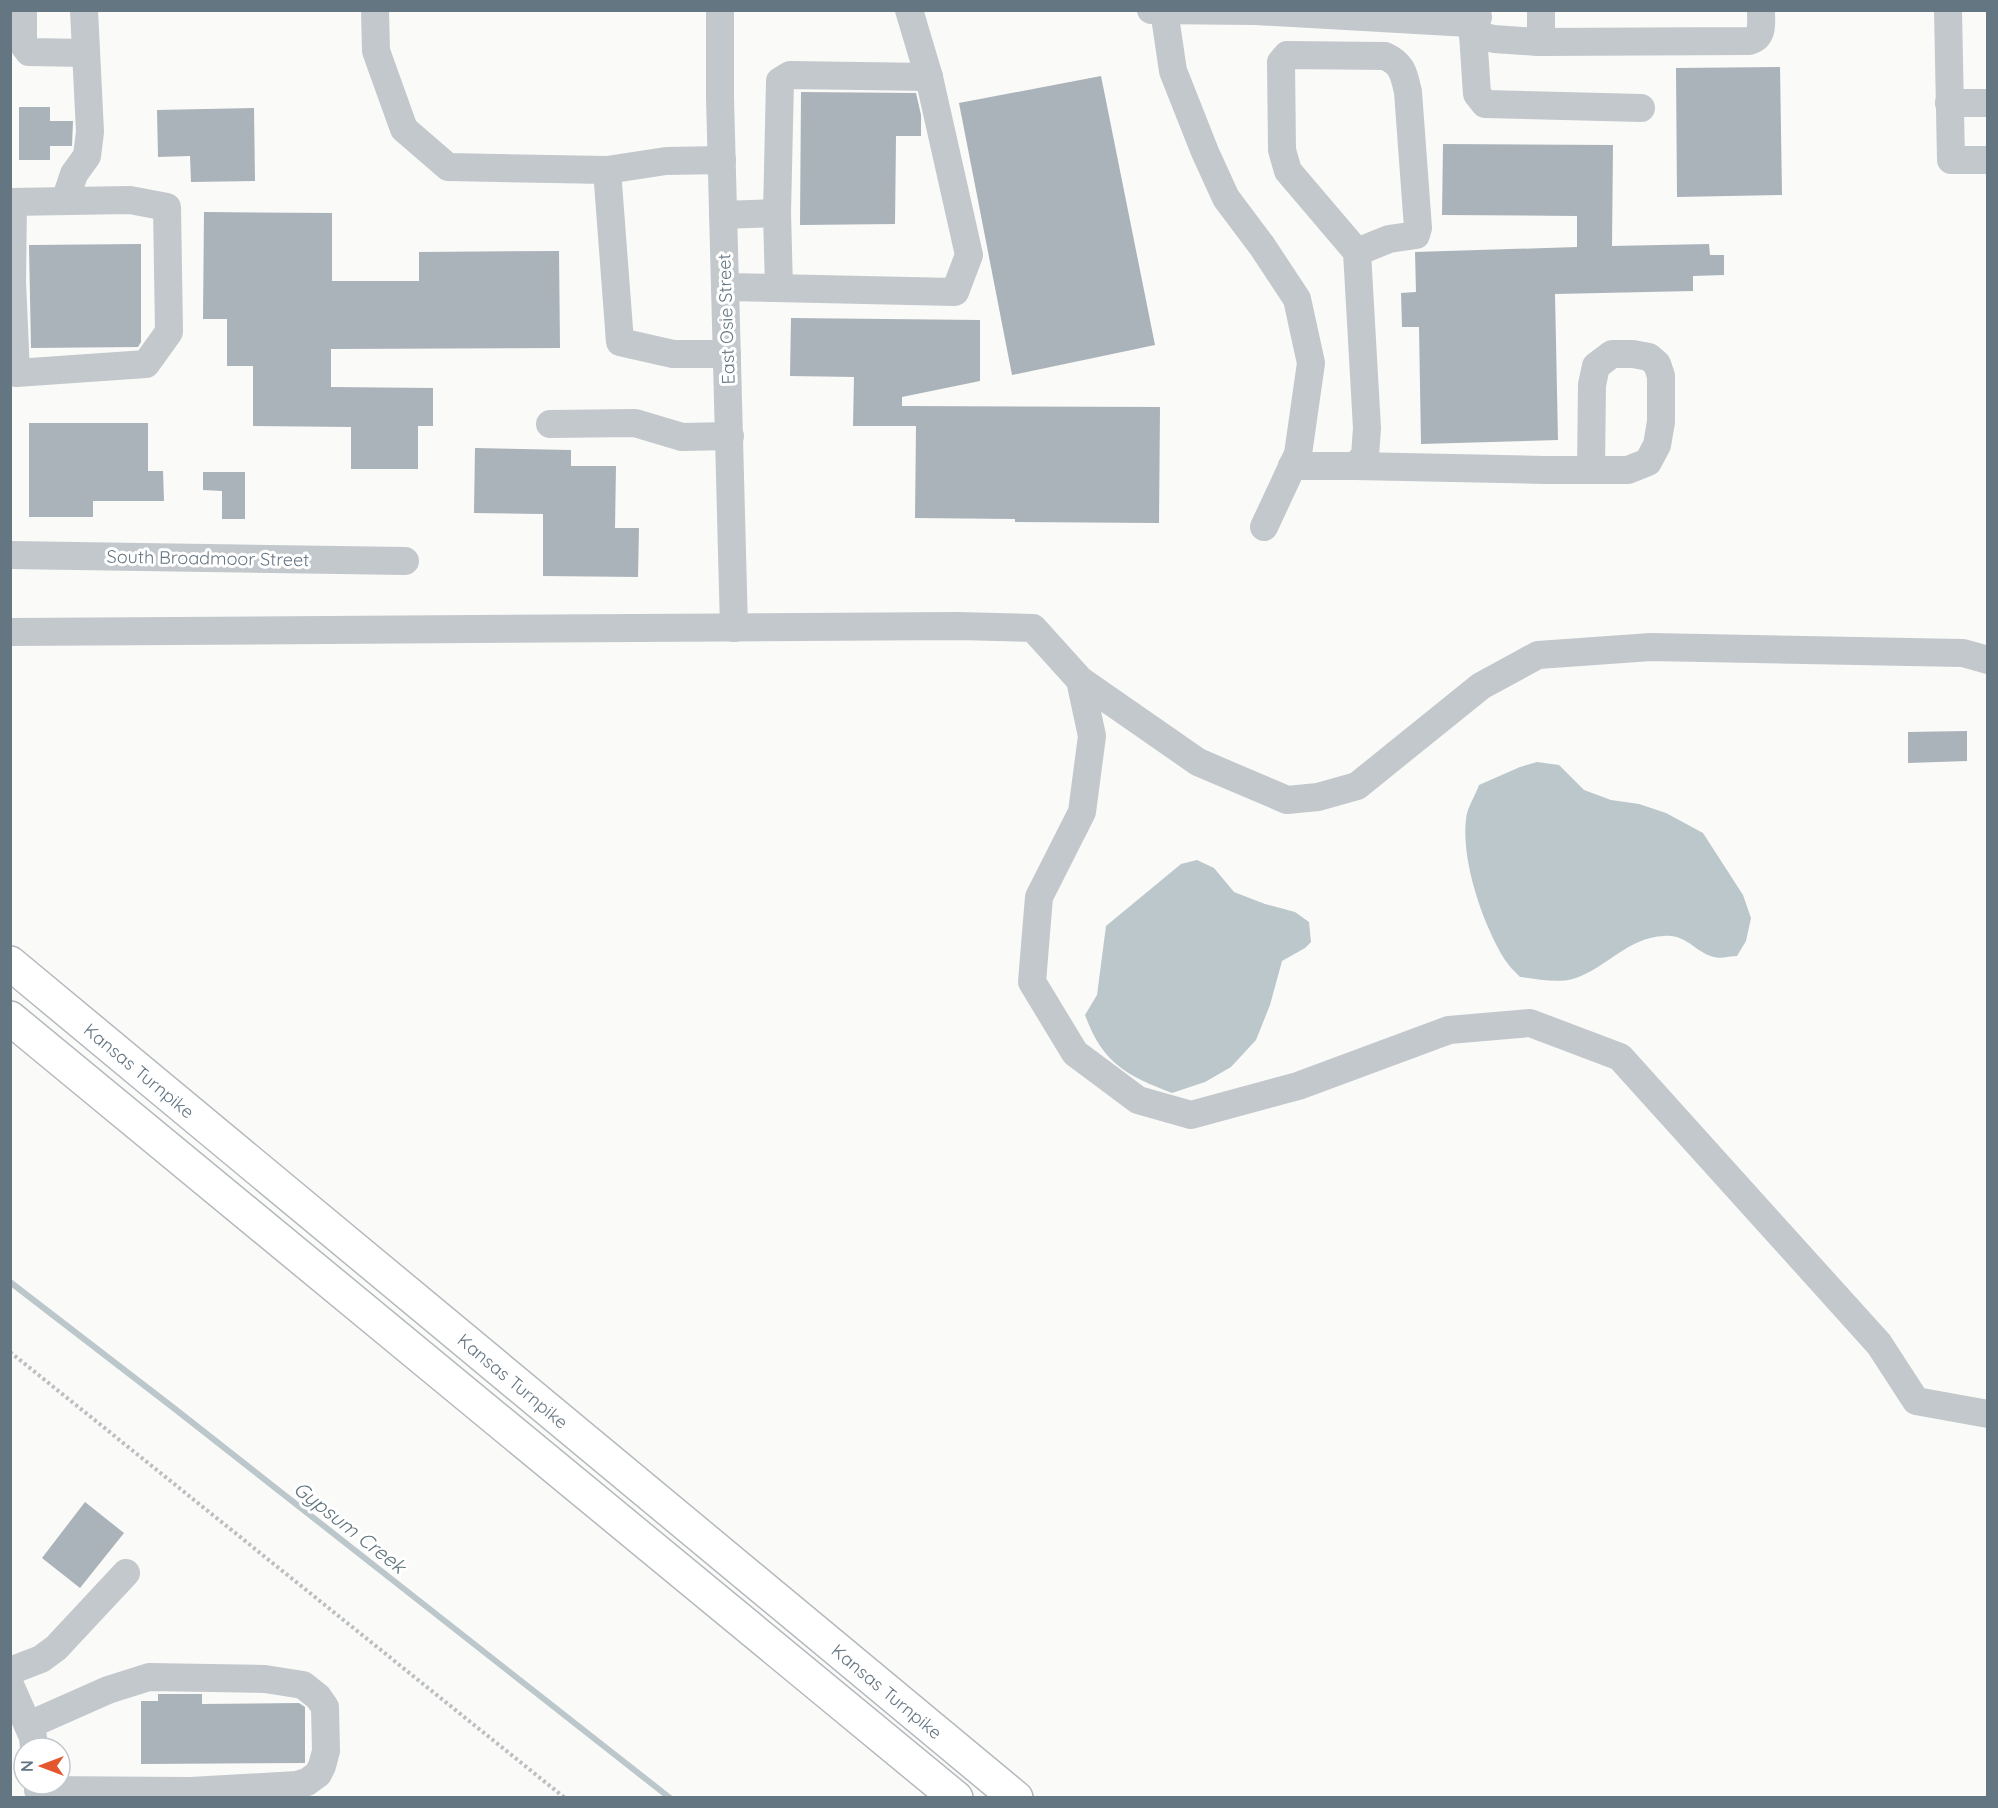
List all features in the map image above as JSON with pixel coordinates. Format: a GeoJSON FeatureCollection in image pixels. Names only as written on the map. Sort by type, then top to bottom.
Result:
{"type":"FeatureCollection","features":[{"type":"Feature","properties":{"kind":"highway","name":"Kansas Turnpike"},"geometry":{"type":"LineString","coordinates":[[10,963],[1016,1797]]}},
{"type":"Feature","properties":{"kind":"highway","name":"Kansas Turnpike"},"geometry":{"type":"LineString","coordinates":[[10,1018],[956,1797]]}},
{"type":"Feature","properties":{"kind":"street"},"geometry":{"type":"LineString","coordinates":[[23,10],[23,44],[29,52],[87,53]]}},
{"type":"Feature","properties":{"kind":"street"},"geometry":{"type":"LineString","coordinates":[[65,201],[74,174],[87,156],[90,132],[84,10]]}},
{"type":"Feature","properties":{"kind":"street"},"geometry":{"type":"LineString","coordinates":[[375,10],[376,51],[404,129],[448,167],[606,170],[666,161],[722,160]]}},
{"type":"Feature","properties":{"kind":"street","name":"East Osie Street"},"geometry":{"type":"LineString","coordinates":[[720,10],[734,628]]}},
{"type":"Feature","properties":{"kind":"street"},"geometry":{"type":"LineString","coordinates":[[725,288],[955,292],[969,255],[929,77],[909,10]]}},
{"type":"Feature","properties":{"kind":"street"},"geometry":{"type":"LineString","coordinates":[[1151,10],[1255,11],[1477,22]]}},
{"type":"Feature","properties":{"kind":"street"},"geometry":{"type":"LineString","coordinates":[[1538,42],[1541,30],[1541,10]]}},
{"type":"Feature","properties":{"kind":"street"},"geometry":{"type":"LineString","coordinates":[[1477,22],[1494,39],[1538,42],[1749,41],[1756,39],[1761,33],[1761,10]]}},
{"type":"Feature","properties":{"kind":"street"},"geometry":{"type":"LineString","coordinates":[[1948,10],[1951,160],[1988,160]]}},
{"type":"Feature","properties":{"kind":"street"},"geometry":{"type":"LineString","coordinates":[[1164,11],[1173,71],[1226,198],[1262,246],[1297,299],[1311,363],[1298,454],[1264,527]]}},
{"type":"Feature","properties":{"kind":"street"},"geometry":{"type":"LineString","coordinates":[[1477,22],[1477,94],[1485,104],[1641,108]]}},
{"type":"Feature","properties":{"kind":"street"},"geometry":{"type":"LineString","coordinates":[[1355,466],[1365,456],[1367,428],[1357,252],[1288,171],[1282,150],[1281,62],[1287,55],[1385,56],[1394,60],[1403,71],[1408,92],[1418,228],[1416,235],[1389,239],[1357,252]]}},
{"type":"Feature","properties":{"kind":"street"},"geometry":{"type":"LineString","coordinates":[[785,288],[777,213],[780,81],[790,75],[929,77]]}},
{"type":"Feature","properties":{"kind":"street"},"geometry":{"type":"LineString","coordinates":[[1949,104],[1988,103]]}},
{"type":"Feature","properties":{"kind":"street"},"geometry":{"type":"LineString","coordinates":[[606,170],[620,342],[673,354],[728,354]]}},
{"type":"Feature","properties":{"kind":"street"},"geometry":{"type":"LineString","coordinates":[[130,200],[167,207],[169,332],[146,364],[16,373],[12,281],[12,202],[130,200]]}},
{"type":"Feature","properties":{"kind":"street"},"geometry":{"type":"LineString","coordinates":[[723,215],[777,213]]}},
{"type":"Feature","properties":{"kind":"street"},"geometry":{"type":"LineString","coordinates":[[550,424],[635,423],[682,437],[730,436]]}},
{"type":"Feature","properties":{"kind":"street"},"geometry":{"type":"LineString","coordinates":[[1292,466],[1591,470]]}},
{"type":"Feature","properties":{"kind":"street","name":"South Broadmoor Street"},"geometry":{"type":"LineString","coordinates":[[10,555],[405,561]]}},
{"type":"Feature","properties":{"kind":"street"},"geometry":{"type":"LineString","coordinates":[[10,632],[957,626],[1033,628],[1080,680],[1198,762],[1287,800],[1318,797],[1357,786],[1481,686],[1538,655],[1651,647],[1964,653],[1988,660]]}},
{"type":"Feature","properties":{"kind":"street"},"geometry":{"type":"LineString","coordinates":[[1080,680],[1092,736],[1082,812],[1039,897],[1032,982],[1075,1053],[1138,1100],[1191,1115],[1298,1086],[1449,1030],[1530,1023],[1620,1058],[1879,1344],[1916,1401],[1988,1414]]}},
{"type":"Feature","properties":{"kind":"street"},"geometry":{"type":"LineString","coordinates":[[10,1671],[40,1659],[56,1648],[126,1573]]}},
{"type":"Feature","properties":{"kind":"street"},"geometry":{"type":"LineString","coordinates":[[10,1685],[32,1736],[108,1690],[149,1677],[266,1679],[286,1682],[303,1685],[318,1697],[325,1707],[326,1751],[318,1774],[307,1782],[297,1785],[191,1794],[72,1792]]}},
{"type":"Feature","properties":{"kind":"path"},"geometry":{"type":"LineString","coordinates":[[10,1352],[565,1797]]}},
{"type":"Feature","properties":{"kind":"shaded area"},"geometry":{"type":"Polygon","coordinates":[[[1537,762],[1559,765],[1584,790],[1611,800],[1639,804],[1666,813],[1703,833],[1743,895],[1751,918],[1746,941],[1737,956],[1714,957],[1707,955],[1685,940],[1664,936],[1640,941],[1598,967],[1570,980],[1556,981],[1520,977],[1510,967],[1497,946],[1475,892],[1467,854],[1466,819],[1469,806],[1479,785],[1537,762]]]}},
{"type":"Feature","properties":{"kind":"shaded area"},"geometry":{"type":"Polygon","coordinates":[[[1197,860],[1214,868],[1234,892],[1295,912],[1309,922],[1311,942],[1282,961],[1270,1005],[1256,1040],[1231,1067],[1205,1082],[1172,1093],[1118,1066],[1100,1045],[1085,1015],[1097,995],[1106,926],[1181,864],[1197,860]]]}},
{"type":"Feature","properties":{"kind":"building"},"geometry":{"type":"Polygon","coordinates":[[[1780,67],[1782,195],[1677,197],[1676,68],[1780,67]]]}},
{"type":"Feature","properties":{"kind":"building"},"geometry":{"type":"Polygon","coordinates":[[[1101,76],[1155,345],[1012,375],[959,103],[1101,76]]]}},
{"type":"Feature","properties":{"kind":"building"},"geometry":{"type":"Polygon","coordinates":[[[801,92],[916,93],[921,115],[921,136],[896,136],[895,224],[800,225],[801,92]]]}},
{"type":"Feature","properties":{"kind":"building"},"geometry":{"type":"Polygon","coordinates":[[[19,107],[50,107],[50,121],[73,121],[72,146],[50,146],[50,160],[19,160],[19,107]]]}},
{"type":"Feature","properties":{"kind":"building"},"geometry":{"type":"Polygon","coordinates":[[[254,108],[255,181],[191,182],[190,156],[158,157],[157,110],[254,108]]]}},
{"type":"Feature","properties":{"kind":"building"},"geometry":{"type":"Polygon","coordinates":[[[1443,144],[1613,145],[1612,246],[1709,244],[1710,255],[1724,255],[1724,275],[1693,276],[1693,291],[1555,294],[1558,440],[1421,444],[1419,327],[1402,327],[1401,293],[1416,292],[1415,252],[1577,247],[1577,216],[1442,215],[1443,144]]]}},
{"type":"Feature","properties":{"kind":"building"},"geometry":{"type":"Polygon","coordinates":[[[204,212],[332,213],[332,281],[419,281],[419,252],[559,251],[560,348],[331,349],[331,387],[433,388],[433,426],[418,426],[418,469],[351,469],[351,427],[253,426],[253,366],[227,366],[227,319],[203,319],[204,212]]]}},
{"type":"Feature","properties":{"kind":"building"},"geometry":{"type":"Polygon","coordinates":[[[141,244],[141,342],[138,347],[31,348],[29,245],[141,244]]]}},
{"type":"Feature","properties":{"kind":"building"},"geometry":{"type":"Polygon","coordinates":[[[791,318],[980,320],[980,381],[902,397],[902,406],[1160,407],[1159,523],[1015,522],[1015,519],[915,518],[916,426],[853,426],[854,377],[790,376],[791,318]]]}},
{"type":"Feature","properties":{"kind":"building"},"geometry":{"type":"Polygon","coordinates":[[[29,423],[148,423],[148,471],[163,471],[164,501],[93,501],[93,517],[29,517],[29,423]]]}},
{"type":"Feature","properties":{"kind":"building"},"geometry":{"type":"Polygon","coordinates":[[[475,448],[571,450],[571,466],[616,466],[615,528],[639,528],[638,577],[543,576],[543,514],[474,513],[475,448]]]}},
{"type":"Feature","properties":{"kind":"building"},"geometry":{"type":"Polygon","coordinates":[[[203,472],[245,472],[245,519],[222,519],[222,491],[203,490],[203,472]]]}},
{"type":"Feature","properties":{"kind":"building"},"geometry":{"type":"Polygon","coordinates":[[[1967,731],[1967,761],[1908,763],[1908,732],[1967,731]]]}},
{"type":"Feature","properties":{"kind":"building"},"geometry":{"type":"Polygon","coordinates":[[[85,1502],[124,1533],[80,1588],[42,1558],[85,1502]]]}},
{"type":"Feature","properties":{"kind":"building"},"geometry":{"type":"Polygon","coordinates":[[[158,1694],[202,1694],[202,1704],[299,1703],[305,1707],[305,1763],[141,1764],[141,1701],[158,1701],[158,1694]]]}},
{"type":"Feature","properties":{"kind":"waterway","name":"Gypsum Creek"},"geometry":{"type":"LineString","coordinates":[[10,1282],[670,1798]]}}]}
